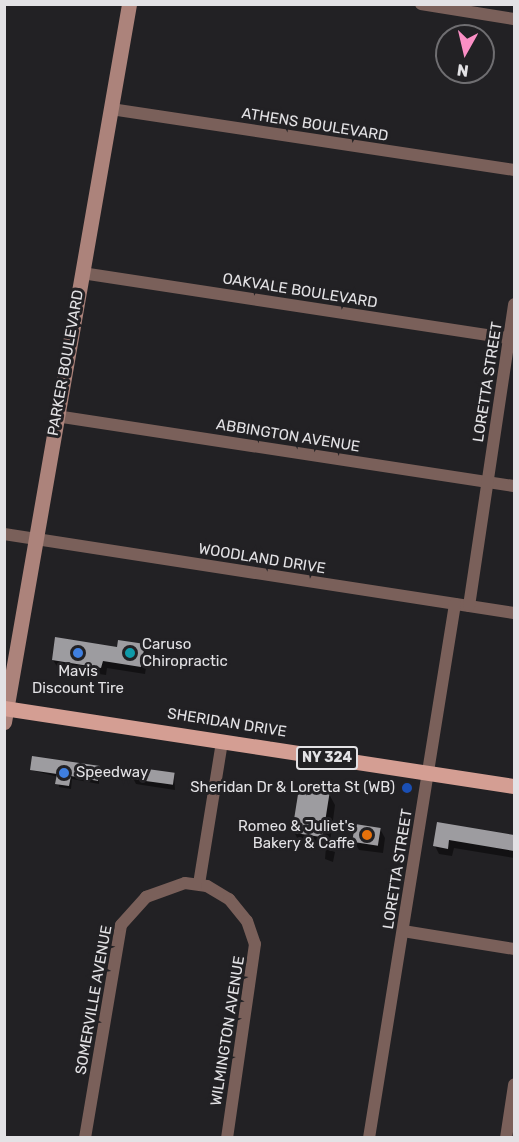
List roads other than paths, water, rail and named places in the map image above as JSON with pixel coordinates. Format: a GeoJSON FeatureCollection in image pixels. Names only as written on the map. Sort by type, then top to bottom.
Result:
{"type":"FeatureCollection","features":[{"type":"Feature","properties":{"kind":"main road","name":"SHERIDAN DRIVE"},"geometry":{"type":"LineString","coordinates":[[5,713],[222,742],[514,786]]}},
{"type":"Feature","properties":{"kind":"street","name":"PARKER BOULEVARD"},"geometry":{"type":"LineString","coordinates":[[5,713],[129,4]]}},
{"type":"Feature","properties":{"kind":"street"},"geometry":{"type":"LineString","coordinates":[[422,4],[514,19]]}},
{"type":"Feature","properties":{"kind":"street","name":"ATHENS BOULEVARD"},"geometry":{"type":"LineString","coordinates":[[111,108],[514,170]]}},
{"type":"Feature","properties":{"kind":"street","name":"OAKVALE BOULEVARD"},"geometry":{"type":"LineString","coordinates":[[82,273],[512,338]]}},
{"type":"Feature","properties":{"kind":"street","name":"LORETTA STREET"},"geometry":{"type":"LineString","coordinates":[[469,606],[512,338],[514,304]]}},
{"type":"Feature","properties":{"kind":"street","name":"ABBINGTON AVENUE"},"geometry":{"type":"LineString","coordinates":[[56,416],[514,486]]}},
{"type":"Feature","properties":{"kind":"street","name":"WOODLAND DRIVE"},"geometry":{"type":"LineString","coordinates":[[4,534],[514,613]]}},
{"type":"Feature","properties":{"kind":"street","name":"LORETTA STREET"},"geometry":{"type":"LineString","coordinates":[[369,1137],[455,604]]}},
{"type":"Feature","properties":{"kind":"street"},"geometry":{"type":"LineString","coordinates":[[199,884],[222,742]]}},
{"type":"Feature","properties":{"kind":"street","name":"SOMERVILLE AVENUE"},"geometry":{"type":"LineString","coordinates":[[85,1137],[121,925],[135,906],[158,890],[185,883],[199,884]]}},
{"type":"Feature","properties":{"kind":"street","name":"WILMINGTON AVENUE"},"geometry":{"type":"LineString","coordinates":[[199,884],[217,891],[239,909],[255,944],[227,1137]]}},
{"type":"Feature","properties":{"kind":"street"},"geometry":{"type":"LineString","coordinates":[[403,931],[514,949]]}},
{"type":"Feature","properties":{"kind":"street"},"geometry":{"type":"LineString","coordinates":[[506,1137],[514,1085]]}},
{"type":"Feature","properties":{"kind":"place","name":"Mavis Discount Tire"},"geometry":{"type":"Point","coordinates":[78,653]}},
{"type":"Feature","properties":{"kind":"place","name":"Caruso Chiropractic"},"geometry":{"type":"Point","coordinates":[130,653]}},
{"type":"Feature","properties":{"kind":"place","name":"Speedway"},"geometry":{"type":"Point","coordinates":[64,773]}},
{"type":"Feature","properties":{"kind":"place","name":"Sheridan Dr & Loretta St (WB)"},"geometry":{"type":"Point","coordinates":[407,788]}},
{"type":"Feature","properties":{"kind":"place","name":"Romeo & Juliet's Bakery & Caffe"},"geometry":{"type":"Point","coordinates":[367,835]}}]}
